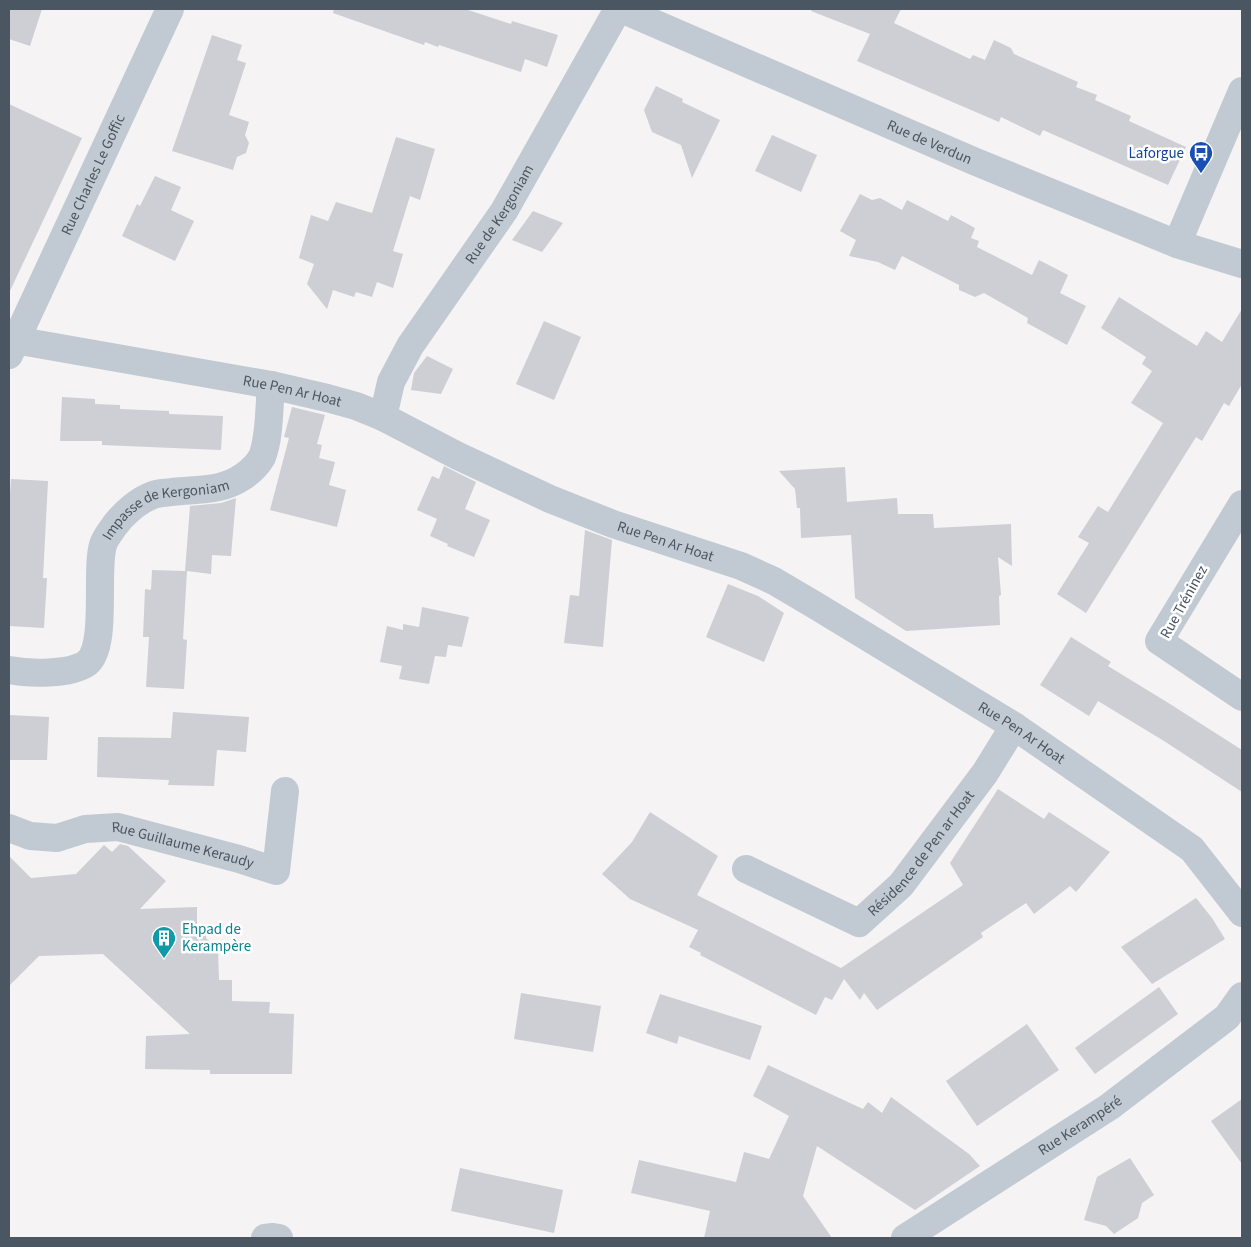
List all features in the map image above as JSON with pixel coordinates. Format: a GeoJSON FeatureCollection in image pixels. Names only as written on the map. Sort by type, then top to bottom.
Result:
{"type":"FeatureCollection","features":[{"type":"Feature","properties":{"kind":"street","name":"Rue Charles Le Goffic"},"geometry":{"type":"LineString","coordinates":[[11,345],[170,9]]}},
{"type":"Feature","properties":{"kind":"street","name":"Rue de Verdun"},"geometry":{"type":"LineString","coordinates":[[620,9],[976,162],[1177,244],[1242,264]]}},
{"type":"Feature","properties":{"kind":"street","name":"Rue de Kergoniam"},"geometry":{"type":"LineString","coordinates":[[383,417],[391,382],[410,346],[504,212],[620,9]]}},
{"type":"Feature","properties":{"kind":"street"},"geometry":{"type":"LineString","coordinates":[[1177,244],[1242,91]]}},
{"type":"Feature","properties":{"kind":"street","name":"Rue Pen Ar Hoat"},"geometry":{"type":"LineString","coordinates":[[11,345],[271,385],[356,406],[383,417],[458,456],[550,500],[613,524],[741,566],[813,604],[1014,726],[1192,848],[1242,913]]}},
{"type":"Feature","properties":{"kind":"street","name":"Impasse de Kergoniam"},"geometry":{"type":"LineString","coordinates":[[9,670],[59,672],[74,669],[87,662],[94,653],[99,638],[100,572],[104,544],[116,524],[132,507],[154,494],[217,489],[236,482],[252,471],[262,457],[266,441],[271,385]]}},
{"type":"Feature","properties":{"kind":"street","name":"Rue Tréninez"},"geometry":{"type":"LineString","coordinates":[[1242,504],[1159,641],[1242,697]]}},
{"type":"Feature","properties":{"kind":"street","name":"Résidence de Pen ar Hoat"},"geometry":{"type":"LineString","coordinates":[[746,870],[859,923],[901,885],[986,773],[1014,726]]}},
{"type":"Feature","properties":{"kind":"street","name":"Rue Guillaume Keraudy"},"geometry":{"type":"LineString","coordinates":[[9,828],[30,836],[57,838],[85,829],[118,827],[240,859],[276,871],[285,791]]}},
{"type":"Feature","properties":{"kind":"street","name":"Rue Kerampéré"},"geometry":{"type":"LineString","coordinates":[[905,1238],[1109,1107],[1227,1017],[1242,996]]}},
{"type":"Feature","properties":{"kind":"street"},"geometry":{"type":"LineString","coordinates":[[265,1238],[279,1238]]}},
{"type":"Feature","properties":{"kind":"building"},"geometry":{"type":"Polygon","coordinates":[[[9,9],[42,9],[30,46],[9,39],[9,9]]]}},
{"type":"Feature","properties":{"kind":"building"},"geometry":{"type":"Polygon","coordinates":[[[334,9],[465,9],[511,24],[512,21],[558,35],[547,67],[525,59],[521,72],[439,45],[438,47],[425,42],[424,45],[333,13],[334,9]]]}},
{"type":"Feature","properties":{"kind":"building"},"geometry":{"type":"Polygon","coordinates":[[[812,9],[901,9],[894,23],[970,59],[973,55],[985,60],[994,40],[1011,48],[1014,54],[1078,82],[1076,87],[1097,95],[1095,100],[1131,116],[1129,121],[1186,147],[1168,185],[1043,130],[1040,136],[1001,117],[999,122],[857,61],[870,34],[811,11],[812,9]]]}},
{"type":"Feature","properties":{"kind":"building"},"geometry":{"type":"Polygon","coordinates":[[[212,35],[242,45],[237,60],[246,63],[229,115],[249,122],[245,135],[249,143],[246,153],[237,157],[233,170],[172,151],[212,35]]]}},
{"type":"Feature","properties":{"kind":"building"},"geometry":{"type":"Polygon","coordinates":[[[656,86],[683,99],[682,102],[720,120],[692,178],[681,145],[652,132],[644,110],[656,86]]]}},
{"type":"Feature","properties":{"kind":"building"},"geometry":{"type":"Polygon","coordinates":[[[9,104],[82,138],[9,293],[9,104]]]}},
{"type":"Feature","properties":{"kind":"building"},"geometry":{"type":"Polygon","coordinates":[[[772,135],[817,155],[801,192],[755,171],[772,135]]]}},
{"type":"Feature","properties":{"kind":"building"},"geometry":{"type":"Polygon","coordinates":[[[396,137],[435,149],[420,200],[410,196],[393,251],[403,254],[393,288],[377,282],[372,297],[356,292],[354,297],[333,290],[327,309],[307,284],[314,264],[299,258],[311,215],[328,221],[336,202],[372,213],[396,137]]]}},
{"type":"Feature","properties":{"kind":"building"},"geometry":{"type":"Polygon","coordinates":[[[155,176],[181,187],[171,210],[194,221],[175,261],[122,236],[137,204],[140,206],[155,176]]]}},
{"type":"Feature","properties":{"kind":"building"},"geometry":{"type":"Polygon","coordinates":[[[860,194],[872,200],[880,198],[902,210],[907,200],[948,221],[951,215],[975,228],[971,238],[979,241],[977,247],[1032,275],[1039,260],[1068,275],[1060,293],[1086,306],[1067,345],[1027,323],[1028,318],[984,293],[975,297],[959,290],[959,285],[902,256],[895,270],[878,262],[849,256],[856,240],[840,231],[860,194]]]}},
{"type":"Feature","properties":{"kind":"building"},"geometry":{"type":"Polygon","coordinates":[[[533,211],[563,223],[542,252],[512,240],[533,211]]]}},
{"type":"Feature","properties":{"kind":"building"},"geometry":{"type":"Polygon","coordinates":[[[1119,297],[1197,346],[1206,331],[1222,342],[1242,309],[1242,384],[1229,406],[1224,403],[1202,441],[1196,437],[1086,613],[1057,594],[1089,543],[1078,537],[1098,506],[1108,512],[1163,423],[1131,403],[1152,371],[1142,364],[1146,357],[1101,328],[1119,297]]]}},
{"type":"Feature","properties":{"kind":"building"},"geometry":{"type":"Polygon","coordinates":[[[544,321],[581,337],[554,400],[516,384],[544,321]]]}},
{"type":"Feature","properties":{"kind":"building"},"geometry":{"type":"Polygon","coordinates":[[[427,356],[453,369],[441,394],[411,390],[414,373],[427,356]]]}},
{"type":"Feature","properties":{"kind":"building"},"geometry":{"type":"Polygon","coordinates":[[[62,397],[95,399],[95,404],[120,405],[120,409],[169,411],[169,414],[223,416],[221,450],[102,445],[102,441],[60,441],[62,397]]]}},
{"type":"Feature","properties":{"kind":"building"},"geometry":{"type":"Polygon","coordinates":[[[292,407],[325,415],[317,444],[322,445],[319,458],[335,462],[329,485],[346,490],[337,527],[270,510],[289,438],[284,437],[292,407]]]}},
{"type":"Feature","properties":{"kind":"building"},"geometry":{"type":"Polygon","coordinates":[[[444,466],[476,482],[465,509],[490,520],[474,557],[447,546],[448,544],[430,536],[437,519],[417,510],[432,476],[439,479],[444,466]]]}},
{"type":"Feature","properties":{"kind":"building"},"geometry":{"type":"Polygon","coordinates":[[[845,467],[847,502],[897,498],[898,514],[933,514],[934,528],[1011,524],[1012,566],[998,557],[1001,595],[999,596],[1000,625],[906,631],[855,598],[851,535],[801,538],[800,508],[797,508],[795,489],[779,471],[845,467]]]}},
{"type":"Feature","properties":{"kind":"building"},"geometry":{"type":"Polygon","coordinates":[[[11,479],[48,481],[43,578],[47,578],[44,628],[9,626],[9,510],[11,479]]]}},
{"type":"Feature","properties":{"kind":"building"},"geometry":{"type":"Polygon","coordinates":[[[236,498],[231,556],[212,555],[211,574],[187,571],[183,639],[187,640],[184,689],[146,687],[149,637],[143,637],[145,589],[151,590],[152,570],[185,571],[190,506],[221,503],[236,498]]]}},
{"type":"Feature","properties":{"kind":"building"},"geometry":{"type":"Polygon","coordinates":[[[585,530],[612,540],[603,647],[564,643],[570,595],[579,596],[585,530]]]}},
{"type":"Feature","properties":{"kind":"building"},"geometry":{"type":"Polygon","coordinates":[[[728,584],[758,596],[784,613],[764,662],[706,637],[728,584]]]}},
{"type":"Feature","properties":{"kind":"building"},"geometry":{"type":"Polygon","coordinates":[[[422,607],[469,617],[462,647],[448,645],[446,657],[435,656],[429,684],[399,679],[402,666],[380,662],[387,626],[403,630],[403,624],[419,627],[422,607]]]}},
{"type":"Feature","properties":{"kind":"building"},"geometry":{"type":"Polygon","coordinates":[[[1071,637],[1111,662],[1108,666],[1242,750],[1242,792],[1098,701],[1089,716],[1040,685],[1071,637]]]}},
{"type":"Feature","properties":{"kind":"building"},"geometry":{"type":"Polygon","coordinates":[[[173,712],[249,717],[246,752],[217,750],[214,786],[168,785],[169,780],[97,777],[98,737],[171,738],[173,712]]]}},
{"type":"Feature","properties":{"kind":"building"},"geometry":{"type":"Polygon","coordinates":[[[9,715],[49,717],[47,760],[9,760],[9,715]]]}},
{"type":"Feature","properties":{"kind":"building"},"geometry":{"type":"Polygon","coordinates":[[[998,789],[1044,819],[1049,812],[1110,852],[1076,892],[1070,886],[1034,914],[1026,903],[981,933],[983,937],[877,1010],[864,993],[860,1000],[844,979],[832,1000],[825,997],[816,1015],[700,955],[701,953],[689,947],[698,930],[630,899],[602,874],[632,842],[650,812],[718,856],[697,895],[841,968],[963,885],[950,863],[998,789]]]}},
{"type":"Feature","properties":{"kind":"building","name":"Ehpad de Kerampère"},"geometry":{"type":"Polygon","coordinates":[[[120,844],[128,846],[166,881],[140,909],[197,907],[197,927],[206,927],[206,938],[218,950],[219,980],[232,980],[232,1001],[270,1002],[269,1013],[294,1014],[292,1074],[210,1074],[210,1070],[145,1069],[146,1036],[190,1034],[103,954],[39,956],[9,986],[9,856],[31,878],[76,874],[104,845],[112,852],[120,844]]]}},
{"type":"Feature","properties":{"kind":"building"},"geometry":{"type":"Polygon","coordinates":[[[1196,898],[1212,918],[1225,939],[1152,984],[1121,947],[1196,898]]]}},
{"type":"Feature","properties":{"kind":"building"},"geometry":{"type":"Polygon","coordinates":[[[1159,987],[1178,1014],[1095,1074],[1075,1048],[1159,987]]]}},
{"type":"Feature","properties":{"kind":"building"},"geometry":{"type":"Polygon","coordinates":[[[521,993],[601,1006],[593,1052],[514,1039],[521,993]]]}},
{"type":"Feature","properties":{"kind":"building"},"geometry":{"type":"Polygon","coordinates":[[[660,994],[762,1026],[750,1060],[679,1036],[677,1044],[646,1033],[660,994]]]}},
{"type":"Feature","properties":{"kind":"building"},"geometry":{"type":"Polygon","coordinates":[[[1027,1024],[1059,1070],[977,1126],[946,1081],[1027,1024]]]}},
{"type":"Feature","properties":{"kind":"building"},"geometry":{"type":"Polygon","coordinates":[[[768,1065],[863,1109],[868,1102],[882,1113],[891,1097],[969,1154],[980,1166],[915,1210],[817,1146],[803,1196],[832,1238],[704,1238],[710,1211],[631,1193],[639,1160],[736,1182],[744,1152],[769,1159],[789,1116],[753,1096],[768,1065]]]}},
{"type":"Feature","properties":{"kind":"building"},"geometry":{"type":"Polygon","coordinates":[[[1242,1099],[1242,1164],[1211,1121],[1242,1099]]]}},
{"type":"Feature","properties":{"kind":"building"},"geometry":{"type":"Polygon","coordinates":[[[1130,1158],[1154,1195],[1142,1203],[1138,1218],[1114,1234],[1106,1226],[1084,1220],[1097,1177],[1130,1158]]]}},
{"type":"Feature","properties":{"kind":"building"},"geometry":{"type":"Polygon","coordinates":[[[460,1168],[563,1190],[554,1233],[451,1211],[460,1168]]]}},
{"type":"Feature","properties":{"kind":"place","name":"Laforgue"},"geometry":{"type":"Point","coordinates":[1201,174]}},
{"type":"Feature","properties":{"kind":"place","name":"Ehpad de Kerampère"},"geometry":{"type":"Point","coordinates":[164,959]}}]}
